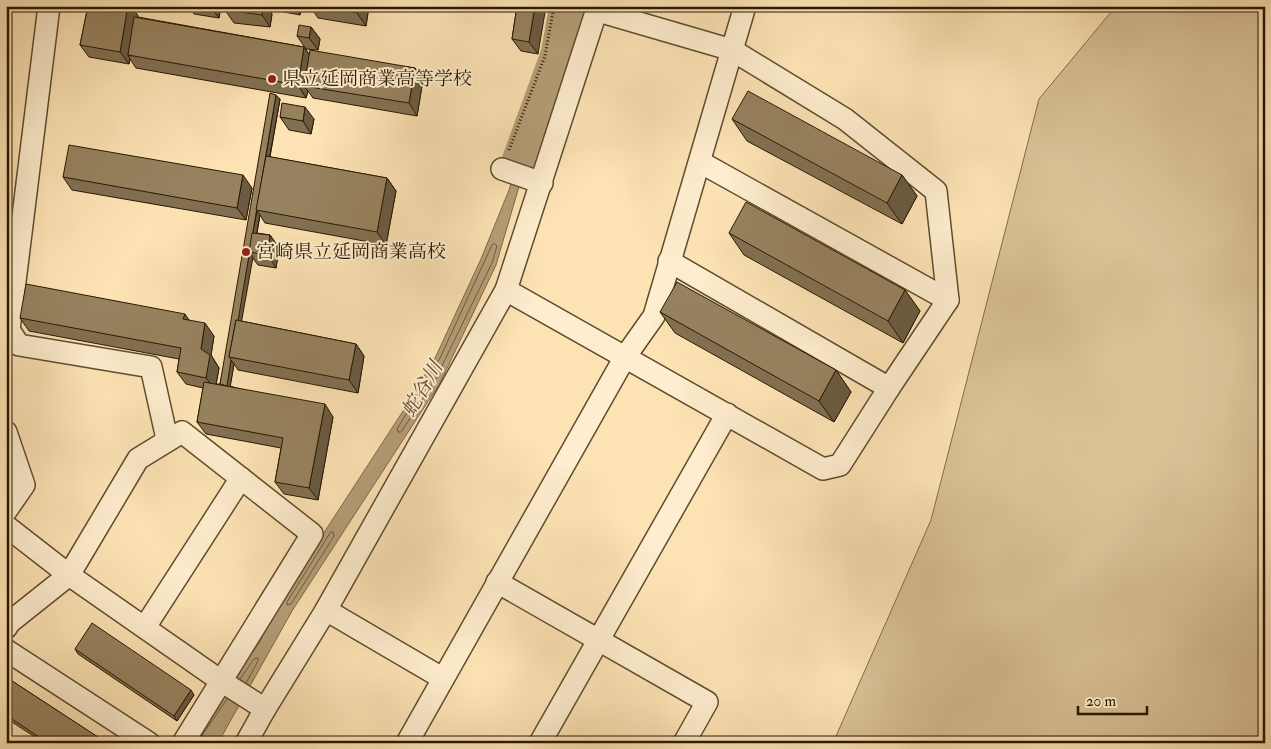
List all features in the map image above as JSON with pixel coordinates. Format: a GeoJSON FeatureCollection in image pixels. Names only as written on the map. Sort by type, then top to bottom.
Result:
{"type":"FeatureCollection","features":[{"type":"Feature","properties":{"kind":"street"},"geometry":{"type":"LineString","coordinates":[[49,6],[9,330],[19,345],[151,367],[167,439]]}},
{"type":"Feature","properties":{"kind":"street"},"geometry":{"type":"LineString","coordinates":[[407,743],[625,357],[654,316],[745,6]]}},
{"type":"Feature","properties":{"kind":"street"},"geometry":{"type":"LineString","coordinates":[[246,743],[265,708],[326,610],[506,290],[598,9],[732,50],[845,119],[936,191],[948,300],[840,465],[823,469],[506,290]]}},
{"type":"Feature","properties":{"kind":"street"},"geometry":{"type":"LineString","coordinates":[[700,162],[948,300]]}},
{"type":"Feature","properties":{"kind":"street"},"geometry":{"type":"LineString","coordinates":[[505,170],[541,182]]}},
{"type":"Feature","properties":{"kind":"street"},"geometry":{"type":"LineString","coordinates":[[670,261],[889,388]]}},
{"type":"Feature","properties":{"kind":"street"},"geometry":{"type":"LineString","coordinates":[[540,743],[727,414]]}},
{"type":"Feature","properties":{"kind":"street"},"geometry":{"type":"LineString","coordinates":[[6,432],[24,485],[6,511]]}},
{"type":"Feature","properties":{"kind":"street"},"geometry":{"type":"LineString","coordinates":[[6,628],[10,622],[69,575],[138,459],[167,439],[182,432],[312,534],[183,743]]}},
{"type":"Feature","properties":{"kind":"street"},"geometry":{"type":"LineString","coordinates":[[145,626],[241,478]]}},
{"type":"Feature","properties":{"kind":"street"},"geometry":{"type":"LineString","coordinates":[[6,526],[69,575],[145,626],[221,681],[265,708]]}},
{"type":"Feature","properties":{"kind":"street"},"geometry":{"type":"LineString","coordinates":[[497,582],[707,702],[684,743]]}},
{"type":"Feature","properties":{"kind":"street"},"geometry":{"type":"LineString","coordinates":[[326,610],[442,678]]}},
{"type":"Feature","properties":{"kind":"street"},"geometry":{"type":"LineString","coordinates":[[6,650],[150,743]]}},
{"type":"Feature","properties":{"kind":"path"},"geometry":{"type":"LineString","coordinates":[[505,170],[545,56],[554,6]]}},
{"type":"Feature","properties":{"kind":"shaded area"},"geometry":{"type":"Polygon","coordinates":[[[1116,6],[1265,6],[1265,743],[833,743],[931,520],[1039,99],[1116,6]]]}},
{"type":"Feature","properties":{"kind":"water"},"geometry":{"type":"Polygon","coordinates":[[[563,6],[574,6],[496,265],[440,383],[292,611],[218,743],[191,743],[259,643],[290,585],[405,408],[436,356],[481,259],[509,190],[551,65],[563,6]]]}},
{"type":"Feature","properties":{"kind":"building"},"geometry":{"type":"Polygon","coordinates":[[[88,6],[128,6],[120,52],[80,45],[88,6]]]}},
{"type":"Feature","properties":{"kind":"building"},"geometry":{"type":"Polygon","coordinates":[[[226,6],[263,6],[262,15],[225,10],[226,6]]]}},
{"type":"Feature","properties":{"kind":"building"},"geometry":{"type":"Polygon","coordinates":[[[315,6],[358,6],[357,13],[315,6]]]}},
{"type":"Feature","properties":{"kind":"building"},"geometry":{"type":"Polygon","coordinates":[[[517,6],[535,6],[529,42],[512,39],[517,6]]]}},
{"type":"Feature","properties":{"kind":"building"},"geometry":{"type":"Polygon","coordinates":[[[134,17],[304,47],[298,85],[128,55],[134,17]]]}},
{"type":"Feature","properties":{"kind":"building"},"geometry":{"type":"Polygon","coordinates":[[[299,25],[311,27],[309,38],[297,36],[299,25]]]}},
{"type":"Feature","properties":{"kind":"building"},"geometry":{"type":"Polygon","coordinates":[[[310,50],[415,68],[409,103],[304,86],[310,50]]]}},
{"type":"Feature","properties":{"kind":"building"},"geometry":{"type":"Polygon","coordinates":[[[748,91],[902,175],[887,203],[732,119],[748,91]]]}},
{"type":"Feature","properties":{"kind":"building"},"geometry":{"type":"Polygon","coordinates":[[[270,93],[276,95],[238,321],[236,320],[229,357],[231,360],[227,386],[220,384],[270,93]]]}},
{"type":"Feature","properties":{"kind":"building"},"geometry":{"type":"Polygon","coordinates":[[[282,103],[305,107],[303,121],[280,117],[282,103]]]}},
{"type":"Feature","properties":{"kind":"building"},"geometry":{"type":"Polygon","coordinates":[[[69,145],[243,175],[237,208],[63,177],[69,145]]]}},
{"type":"Feature","properties":{"kind":"building","name":"宮崎県立延岡商業高校"},"geometry":{"type":"Polygon","coordinates":[[[266,156],[387,178],[377,232],[256,210],[266,156]]]}},
{"type":"Feature","properties":{"kind":"building"},"geometry":{"type":"Polygon","coordinates":[[[746,202],[905,290],[888,321],[729,233],[746,202]]]}},
{"type":"Feature","properties":{"kind":"building"},"geometry":{"type":"Polygon","coordinates":[[[252,233],[270,235],[268,255],[249,252],[252,233]]]}},
{"type":"Feature","properties":{"kind":"building"},"geometry":{"type":"Polygon","coordinates":[[[677,282],[836,370],[819,401],[660,312],[677,282]]]}},
{"type":"Feature","properties":{"kind":"building"},"geometry":{"type":"Polygon","coordinates":[[[26,284],[185,314],[183,319],[205,323],[201,349],[210,355],[206,378],[177,372],[181,348],[20,318],[26,284]]]}},
{"type":"Feature","properties":{"kind":"building"},"geometry":{"type":"Polygon","coordinates":[[[236,320],[356,344],[349,380],[229,357],[236,320]]]}},
{"type":"Feature","properties":{"kind":"building"},"geometry":{"type":"Polygon","coordinates":[[[204,382],[325,404],[309,488],[275,482],[283,438],[197,422],[204,382]]]}},
{"type":"Feature","properties":{"kind":"building"},"geometry":{"type":"Polygon","coordinates":[[[92,623],[191,690],[174,716],[75,649],[92,623]]]}},
{"type":"Feature","properties":{"kind":"building"},"geometry":{"type":"Polygon","coordinates":[[[6,677],[107,743],[48,743],[6,715],[6,677]]]}},
{"type":"Feature","properties":{"kind":"waterway","name":"蛇谷川"},"geometry":{"type":"LineString","coordinates":[[522,162],[561,55],[570,6]]}},
{"type":"Feature","properties":{"kind":"place","name":"県立延岡商業高等学校"},"geometry":{"type":"Point","coordinates":[272,79]}},
{"type":"Feature","properties":{"kind":"place","name":"宮崎県立延岡商業高校"},"geometry":{"type":"Point","coordinates":[246,252]}}]}
